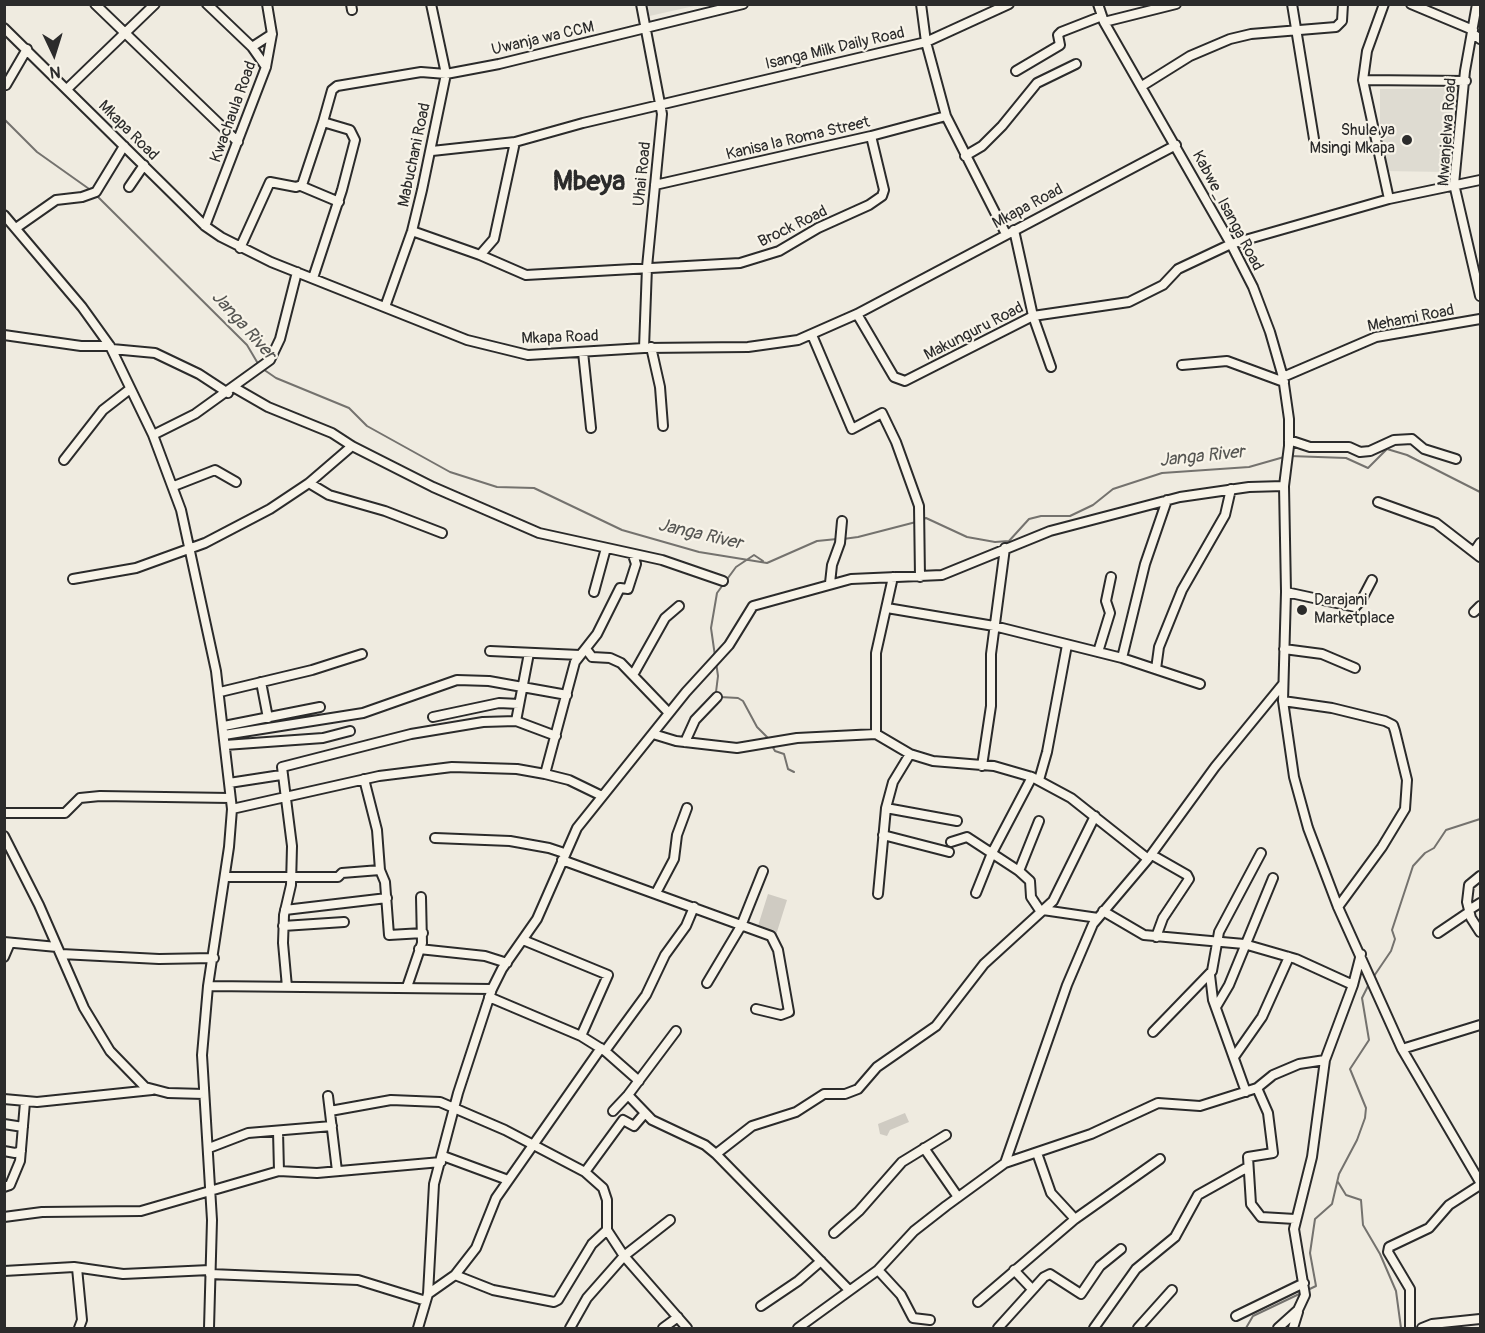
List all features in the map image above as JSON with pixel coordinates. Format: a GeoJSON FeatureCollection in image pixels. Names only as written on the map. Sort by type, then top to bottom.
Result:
{"type":"FeatureCollection","features":[{"type":"Feature","properties":{"kind":"street"},"geometry":{"type":"LineString","coordinates":[[95,4],[238,142]]}},
{"type":"Feature","properties":{"kind":"street"},"geometry":{"type":"LineString","coordinates":[[67,89],[127,34],[154,4]]}},
{"type":"Feature","properties":{"kind":"street"},"geometry":{"type":"LineString","coordinates":[[207,4],[252,47],[266,66]]}},
{"type":"Feature","properties":{"kind":"street","name":"Kwachaula Road"},"geometry":{"type":"LineString","coordinates":[[205,226],[266,66],[272,34],[267,4]]}},
{"type":"Feature","properties":{"kind":"street","name":"Mabuchani Road"},"geometry":{"type":"LineString","coordinates":[[385,307],[412,231],[432,151],[446,74],[431,4]]}},
{"type":"Feature","properties":{"kind":"street","name":"Uhai Road"},"geometry":{"type":"LineString","coordinates":[[641,4],[662,104],[647,267],[648,347],[660,387],[663,426]]}},
{"type":"Feature","properties":{"kind":"street","name":"Uwanja wa CCM"},"geometry":{"type":"LineString","coordinates":[[323,122],[332,90],[337,86],[421,72],[446,74],[743,4]]}},
{"type":"Feature","properties":{"kind":"street"},"geometry":{"type":"LineString","coordinates":[[921,4],[926,42],[946,116],[1006,234]]}},
{"type":"Feature","properties":{"kind":"street","name":"Isanga Milk Daily Road"},"geometry":{"type":"LineString","coordinates":[[432,151],[515,142],[662,104],[926,42],[1009,4]]}},
{"type":"Feature","properties":{"kind":"street","name":"Kabwe_Isanga Road"},"geometry":{"type":"LineString","coordinates":[[1098,4],[1103,19],[1231,244],[1262,308],[1284,380],[1289,443],[1284,486],[1286,592],[1283,701],[1294,777],[1308,828],[1338,907],[1402,1048],[1480,1184]]}},
{"type":"Feature","properties":{"kind":"street"},"geometry":{"type":"LineString","coordinates":[[1017,71],[1060,45],[1058,35],[1061,32],[1103,19],[1176,4]]}},
{"type":"Feature","properties":{"kind":"street"},"geometry":{"type":"LineString","coordinates":[[1292,4],[1298,31],[1304,90],[1314,139]]}},
{"type":"Feature","properties":{"kind":"street"},"geometry":{"type":"LineString","coordinates":[[1142,86],[1190,56],[1230,39],[1251,34],[1339,25],[1343,4]]}},
{"type":"Feature","properties":{"kind":"street"},"geometry":{"type":"LineString","coordinates":[[1384,4],[1367,51],[1363,80],[1389,199]]}},
{"type":"Feature","properties":{"kind":"street"},"geometry":{"type":"LineString","coordinates":[[1411,4],[1472,32],[1480,39]]}},
{"type":"Feature","properties":{"kind":"street","name":"Mwanjelwa Road"},"geometry":{"type":"LineString","coordinates":[[1476,4],[1454,184],[1480,296]]}},
{"type":"Feature","properties":{"kind":"street","name":"Mkapa Road"},"geometry":{"type":"LineString","coordinates":[[4,28],[205,226],[240,248],[467,340],[503,351],[528,355],[648,347],[764,346],[812,335],[857,314],[1176,145]]}},
{"type":"Feature","properties":{"kind":"street"},"geometry":{"type":"LineString","coordinates":[[252,47],[272,34]]}},
{"type":"Feature","properties":{"kind":"street"},"geometry":{"type":"LineString","coordinates":[[6,85],[27,49]]}},
{"type":"Feature","properties":{"kind":"street"},"geometry":{"type":"LineString","coordinates":[[965,156],[982,146],[1002,126],[1037,83],[1076,64]]}},
{"type":"Feature","properties":{"kind":"street"},"geometry":{"type":"LineString","coordinates":[[1363,80],[1466,81]]}},
{"type":"Feature","properties":{"kind":"street","name":"Kanisa la Roma Street"},"geometry":{"type":"LineString","coordinates":[[656,185],[871,136],[946,116]]}},
{"type":"Feature","properties":{"kind":"street"},"geometry":{"type":"LineString","coordinates":[[301,186],[323,122],[350,130],[355,136],[339,202],[313,278]]}},
{"type":"Feature","properties":{"kind":"street","name":"Brock Road"},"geometry":{"type":"LineString","coordinates":[[647,267],[718,266],[762,257],[818,228],[869,206],[884,192],[871,136]]}},
{"type":"Feature","properties":{"kind":"street"},"geometry":{"type":"LineString","coordinates":[[480,255],[494,239],[515,142]]}},
{"type":"Feature","properties":{"kind":"street"},"geometry":{"type":"LineString","coordinates":[[16,228],[50,203],[93,194],[124,146]]}},
{"type":"Feature","properties":{"kind":"street"},"geometry":{"type":"LineString","coordinates":[[129,188],[144,165]]}},
{"type":"Feature","properties":{"kind":"street"},"geometry":{"type":"LineString","coordinates":[[1231,244],[1389,199],[1480,180]]}},
{"type":"Feature","properties":{"kind":"street"},"geometry":{"type":"LineString","coordinates":[[240,248],[270,182],[301,186],[339,202]]}},
{"type":"Feature","properties":{"kind":"street"},"geometry":{"type":"LineString","coordinates":[[4,215],[82,307],[111,348],[153,435],[174,486],[220,692],[232,809],[225,877],[208,986],[202,1055],[211,1192],[209,1329]]}},
{"type":"Feature","properties":{"kind":"street"},"geometry":{"type":"LineString","coordinates":[[1014,230],[1033,316],[1051,367]]}},
{"type":"Feature","properties":{"kind":"street"},"geometry":{"type":"LineString","coordinates":[[412,231],[480,255],[526,275],[647,267]]}},
{"type":"Feature","properties":{"kind":"street","name":"Makunguru Road"},"geometry":{"type":"LineString","coordinates":[[857,314],[894,377],[905,381],[1033,316],[1122,305],[1163,285],[1178,269],[1231,244]]}},
{"type":"Feature","properties":{"kind":"street"},"geometry":{"type":"LineString","coordinates":[[153,435],[195,414],[258,371],[270,360],[280,339],[297,272]]}},
{"type":"Feature","properties":{"kind":"street","name":"Mehami Road"},"geometry":{"type":"LineString","coordinates":[[1284,380],[1376,338],[1480,319]]}},
{"type":"Feature","properties":{"kind":"street"},"geometry":{"type":"LineString","coordinates":[[4,335],[81,346],[155,353],[268,407],[332,433],[352,446],[433,488],[532,530],[709,574],[723,581]]}},
{"type":"Feature","properties":{"kind":"street"},"geometry":{"type":"LineString","coordinates":[[812,335],[852,429],[882,412],[908,471],[919,506],[920,577]]}},
{"type":"Feature","properties":{"kind":"street"},"geometry":{"type":"LineString","coordinates":[[583,352],[591,428]]}},
{"type":"Feature","properties":{"kind":"street"},"geometry":{"type":"LineString","coordinates":[[1182,364],[1227,361],[1284,380]]}},
{"type":"Feature","properties":{"kind":"street"},"geometry":{"type":"LineString","coordinates":[[64,460],[103,410],[130,389]]}},
{"type":"Feature","properties":{"kind":"street"},"geometry":{"type":"LineString","coordinates":[[1289,443],[1310,447],[1349,447],[1360,452],[1370,451],[1394,441],[1412,439],[1424,449],[1456,459]]}},
{"type":"Feature","properties":{"kind":"street"},"geometry":{"type":"LineString","coordinates":[[73,579],[136,568],[188,549],[255,519],[309,483],[352,446]]}},
{"type":"Feature","properties":{"kind":"street"},"geometry":{"type":"LineString","coordinates":[[174,486],[215,470],[236,482]]}},
{"type":"Feature","properties":{"kind":"street"},"geometry":{"type":"LineString","coordinates":[[309,483],[329,495],[385,511],[442,533]]}},
{"type":"Feature","properties":{"kind":"street"},"geometry":{"type":"LineString","coordinates":[[418,1329],[427,1298],[432,1204],[455,1107],[491,993],[544,905],[577,828],[669,713],[716,661],[753,606],[851,579],[920,577],[950,572],[1050,531],[1167,500],[1231,489],[1284,486]]}},
{"type":"Feature","properties":{"kind":"street"},"geometry":{"type":"LineString","coordinates":[[1156,669],[1162,638],[1182,590],[1221,522],[1231,489]]}},
{"type":"Feature","properties":{"kind":"street"},"geometry":{"type":"LineString","coordinates":[[1122,658],[1145,564],[1167,500]]}},
{"type":"Feature","properties":{"kind":"street"},"geometry":{"type":"LineString","coordinates":[[1378,502],[1436,523],[1477,555],[1480,543]]}},
{"type":"Feature","properties":{"kind":"street"},"geometry":{"type":"LineString","coordinates":[[830,583],[832,565],[840,543],[842,520]]}},
{"type":"Feature","properties":{"kind":"street"},"geometry":{"type":"LineString","coordinates":[[594,592],[606,548]]}},
{"type":"Feature","properties":{"kind":"street"},"geometry":{"type":"LineString","coordinates":[[982,766],[991,706],[989,672],[1005,548]]}},
{"type":"Feature","properties":{"kind":"street"},"geometry":{"type":"LineString","coordinates":[[545,774],[567,695],[583,652],[621,588],[628,589],[636,564],[633,555]]}},
{"type":"Feature","properties":{"kind":"street"},"geometry":{"type":"LineString","coordinates":[[876,734],[876,653],[893,577]]}},
{"type":"Feature","properties":{"kind":"street"},"geometry":{"type":"LineString","coordinates":[[1098,652],[1110,613],[1106,601],[1111,578]]}},
{"type":"Feature","properties":{"kind":"street"},"geometry":{"type":"LineString","coordinates":[[1286,592],[1355,607],[1361,602],[1372,580]]}},
{"type":"Feature","properties":{"kind":"street"},"geometry":{"type":"LineString","coordinates":[[633,675],[665,618],[679,606]]}},
{"type":"Feature","properties":{"kind":"street"},"geometry":{"type":"LineString","coordinates":[[887,608],[994,626],[1122,658],[1200,684]]}},
{"type":"Feature","properties":{"kind":"street"},"geometry":{"type":"LineString","coordinates":[[976,893],[992,854],[1036,779],[1047,752],[1067,645]]}},
{"type":"Feature","properties":{"kind":"street"},"geometry":{"type":"LineString","coordinates":[[1284,649],[1322,654],[1354,668]]}},
{"type":"Feature","properties":{"kind":"street"},"geometry":{"type":"LineString","coordinates":[[490,651],[583,652],[592,657],[615,659],[669,713]]}},
{"type":"Feature","properties":{"kind":"street"},"geometry":{"type":"LineString","coordinates":[[516,721],[529,653]]}},
{"type":"Feature","properties":{"kind":"street"},"geometry":{"type":"LineString","coordinates":[[220,692],[312,670],[362,654]]}},
{"type":"Feature","properties":{"kind":"street"},"geometry":{"type":"LineString","coordinates":[[224,735],[363,713],[457,680],[485,680],[567,695]]}},
{"type":"Feature","properties":{"kind":"street"},"geometry":{"type":"LineString","coordinates":[[261,682],[268,718]]}},
{"type":"Feature","properties":{"kind":"street"},"geometry":{"type":"LineString","coordinates":[[1005,1163],[1067,985],[1100,914],[1150,857],[1215,766],[1284,683]]}},
{"type":"Feature","properties":{"kind":"street"},"geometry":{"type":"LineString","coordinates":[[685,742],[695,720],[717,697]]}},
{"type":"Feature","properties":{"kind":"street"},"geometry":{"type":"LineString","coordinates":[[1283,701],[1332,708],[1385,722],[1393,725],[1395,730],[1407,780],[1405,809],[1382,847],[1338,907]]}},
{"type":"Feature","properties":{"kind":"street"},"geometry":{"type":"LineString","coordinates":[[433,717],[499,703],[519,704]]}},
{"type":"Feature","properties":{"kind":"street"},"geometry":{"type":"LineString","coordinates":[[224,726],[320,706]]}},
{"type":"Feature","properties":{"kind":"street"},"geometry":{"type":"LineString","coordinates":[[287,987],[283,926],[291,877],[291,835],[281,775],[283,766],[411,734],[467,723],[516,721],[556,736]]}},
{"type":"Feature","properties":{"kind":"street"},"geometry":{"type":"LineString","coordinates":[[225,745],[322,738],[350,731]]}},
{"type":"Feature","properties":{"kind":"street"},"geometry":{"type":"LineString","coordinates":[[653,734],[719,747],[767,745],[777,741],[876,734],[910,754],[951,765],[1005,768],[1036,779],[1063,792],[1150,857],[1187,875],[1189,879],[1163,918],[1156,936]]}},
{"type":"Feature","properties":{"kind":"street"},"geometry":{"type":"LineString","coordinates":[[878,894],[886,808],[893,782],[910,754]]}},
{"type":"Feature","properties":{"kind":"street"},"geometry":{"type":"LineString","coordinates":[[232,809],[364,779],[409,771],[452,767],[517,769],[545,774],[569,780],[602,796]]}},
{"type":"Feature","properties":{"kind":"street"},"geometry":{"type":"LineString","coordinates":[[229,783],[281,775]]}},
{"type":"Feature","properties":{"kind":"street"},"geometry":{"type":"LineString","coordinates":[[364,779],[377,830],[380,870],[387,898],[389,935],[423,933]]}},
{"type":"Feature","properties":{"kind":"street"},"geometry":{"type":"LineString","coordinates":[[4,813],[65,813],[80,798],[100,796],[230,798]]}},
{"type":"Feature","properties":{"kind":"street"},"geometry":{"type":"LineString","coordinates":[[656,893],[674,859],[677,835],[687,808]]}},
{"type":"Feature","properties":{"kind":"street"},"geometry":{"type":"LineString","coordinates":[[886,808],[957,821]]}},
{"type":"Feature","properties":{"kind":"street"},"geometry":{"type":"LineString","coordinates":[[716,1154],[740,1134],[758,1123],[796,1112],[824,1094],[845,1094],[858,1089],[878,1067],[941,1022],[984,964],[1057,896],[1095,816]]}},
{"type":"Feature","properties":{"kind":"street"},"geometry":{"type":"LineString","coordinates":[[1019,870],[1038,821]]}},
{"type":"Feature","properties":{"kind":"street"},"geometry":{"type":"LineString","coordinates":[[883,835],[949,852]]}},
{"type":"Feature","properties":{"kind":"street"},"geometry":{"type":"LineString","coordinates":[[4,836],[101,1040],[129,1073],[152,1090]]}},
{"type":"Feature","properties":{"kind":"street"},"geometry":{"type":"LineString","coordinates":[[435,837],[510,842],[549,848],[563,857],[771,936],[776,942],[789,1010],[781,1015],[756,1009]]}},
{"type":"Feature","properties":{"kind":"street"},"geometry":{"type":"LineString","coordinates":[[951,843],[967,837],[1019,870],[1030,881],[1032,900],[1042,911],[1100,914],[1135,931],[1156,936],[1244,944],[1289,957],[1353,985]]}},
{"type":"Feature","properties":{"kind":"street"},"geometry":{"type":"LineString","coordinates":[[1246,1092],[1216,1007],[1210,975],[1216,940],[1261,853]]}},
{"type":"Feature","properties":{"kind":"street"},"geometry":{"type":"LineString","coordinates":[[225,877],[338,877],[342,873],[380,870]]}},
{"type":"Feature","properties":{"kind":"street"},"geometry":{"type":"LineString","coordinates":[[707,983],[741,926],[763,871]]}},
{"type":"Feature","properties":{"kind":"street"},"geometry":{"type":"LineString","coordinates":[[1480,876],[1468,890],[1469,911],[1480,932]]}},
{"type":"Feature","properties":{"kind":"street"},"geometry":{"type":"LineString","coordinates":[[1216,1007],[1229,985],[1273,878]]}},
{"type":"Feature","properties":{"kind":"street"},"geometry":{"type":"LineString","coordinates":[[407,987],[423,933],[420,897]]}},
{"type":"Feature","properties":{"kind":"street"},"geometry":{"type":"LineString","coordinates":[[285,910],[387,898]]}},
{"type":"Feature","properties":{"kind":"street"},"geometry":{"type":"LineString","coordinates":[[1438,933],[1480,903]]}},
{"type":"Feature","properties":{"kind":"street"},"geometry":{"type":"LineString","coordinates":[[427,1298],[455,1275],[476,1248],[496,1198],[603,1049],[646,995],[665,955],[686,926],[694,907]]}},
{"type":"Feature","properties":{"kind":"street"},"geometry":{"type":"LineString","coordinates":[[283,926],[344,922]]}},
{"type":"Feature","properties":{"kind":"street"},"geometry":{"type":"LineString","coordinates":[[523,940],[608,975],[581,1036]]}},
{"type":"Feature","properties":{"kind":"street"},"geometry":{"type":"LineString","coordinates":[[4,957],[8,943],[59,951],[159,959],[214,958]]}},
{"type":"Feature","properties":{"kind":"street"},"geometry":{"type":"LineString","coordinates":[[419,949],[485,956],[507,963]]}},
{"type":"Feature","properties":{"kind":"street"},"geometry":{"type":"LineString","coordinates":[[1293,1329],[1305,1295],[1295,1240],[1295,1219],[1312,1157],[1325,1060],[1353,985],[1361,954]]}},
{"type":"Feature","properties":{"kind":"street"},"geometry":{"type":"LineString","coordinates":[[1234,1057],[1262,1017],[1289,957]]}},
{"type":"Feature","properties":{"kind":"street"},"geometry":{"type":"LineString","coordinates":[[1153,1032],[1210,975]]}},
{"type":"Feature","properties":{"kind":"street"},"geometry":{"type":"LineString","coordinates":[[208,986],[407,987],[491,993],[603,1049],[639,1081]]}},
{"type":"Feature","properties":{"kind":"street"},"geometry":{"type":"LineString","coordinates":[[1402,1048],[1480,1025]]}},
{"type":"Feature","properties":{"kind":"street"},"geometry":{"type":"LineString","coordinates":[[613,1112],[676,1031]]}},
{"type":"Feature","properties":{"kind":"street"},"geometry":{"type":"LineString","coordinates":[[798,1329],[878,1270],[914,1231],[1005,1163],[1091,1134],[1158,1103],[1200,1106],[1257,1088],[1273,1075],[1299,1064],[1325,1060]]}},
{"type":"Feature","properties":{"kind":"street"},"geometry":{"type":"LineString","coordinates":[[1257,1088],[1268,1113],[1273,1153],[1248,1157],[1251,1204],[1254,1211],[1261,1217],[1295,1219]]}},
{"type":"Feature","properties":{"kind":"street"},"geometry":{"type":"LineString","coordinates":[[4,1099],[25,1102],[134,1094],[152,1090],[204,1094]]}},
{"type":"Feature","properties":{"kind":"street"},"geometry":{"type":"LineString","coordinates":[[628,1095],[659,1124],[705,1145],[716,1154],[849,1290]]}},
{"type":"Feature","properties":{"kind":"street"},"geometry":{"type":"LineString","coordinates":[[328,1096],[337,1171]]}},
{"type":"Feature","properties":{"kind":"street"},"geometry":{"type":"LineString","coordinates":[[330,1111],[398,1099],[430,1100],[455,1107],[585,1172],[603,1188],[606,1200],[607,1230],[624,1256],[687,1329]]}},
{"type":"Feature","properties":{"kind":"street"},"geometry":{"type":"LineString","coordinates":[[6,1186],[14,1177],[21,1151],[25,1102]]}},
{"type":"Feature","properties":{"kind":"street"},"geometry":{"type":"LineString","coordinates":[[585,1172],[623,1120],[634,1126],[645,1113]]}},
{"type":"Feature","properties":{"kind":"street"},"geometry":{"type":"LineString","coordinates":[[4,1124],[23,1127]]}},
{"type":"Feature","properties":{"kind":"street"},"geometry":{"type":"LineString","coordinates":[[209,1148],[248,1133],[332,1126]]}},
{"type":"Feature","properties":{"kind":"street"},"geometry":{"type":"LineString","coordinates":[[278,1131],[279,1172]]}},
{"type":"Feature","properties":{"kind":"street"},"geometry":{"type":"LineString","coordinates":[[834,1233],[859,1211],[902,1162],[946,1135]]}},
{"type":"Feature","properties":{"kind":"street"},"geometry":{"type":"LineString","coordinates":[[924,1148],[958,1197]]}},
{"type":"Feature","properties":{"kind":"street"},"geometry":{"type":"LineString","coordinates":[[4,1151],[15,1153],[21,1151]]}},
{"type":"Feature","properties":{"kind":"street"},"geometry":{"type":"LineString","coordinates":[[1037,1153],[1051,1193],[1075,1219]]}},
{"type":"Feature","properties":{"kind":"street"},"geometry":{"type":"LineString","coordinates":[[4,1217],[42,1212],[132,1212],[279,1172],[337,1171],[442,1159],[508,1180]]}},
{"type":"Feature","properties":{"kind":"street"},"geometry":{"type":"LineString","coordinates":[[978,1302],[1075,1219],[1160,1159]]}},
{"type":"Feature","properties":{"kind":"street"},"geometry":{"type":"LineString","coordinates":[[1094,1329],[1136,1269],[1175,1237],[1198,1195],[1248,1167]]}},
{"type":"Feature","properties":{"kind":"street"},"geometry":{"type":"LineString","coordinates":[[1410,1329],[1410,1289],[1388,1250],[1392,1245],[1429,1228],[1449,1205],[1480,1184]]}},
{"type":"Feature","properties":{"kind":"street"},"geometry":{"type":"LineString","coordinates":[[570,1329],[587,1298],[624,1256],[670,1220]]}},
{"type":"Feature","properties":{"kind":"street"},"geometry":{"type":"LineString","coordinates":[[455,1275],[493,1290],[554,1302],[558,1300],[592,1244],[607,1230]]}},
{"type":"Feature","properties":{"kind":"street"},"geometry":{"type":"LineString","coordinates":[[998,1329],[1031,1288],[1050,1274],[1081,1293],[1100,1266],[1121,1249]]}},
{"type":"Feature","properties":{"kind":"street"},"geometry":{"type":"LineString","coordinates":[[761,1306],[798,1281],[821,1261]]}},
{"type":"Feature","properties":{"kind":"street"},"geometry":{"type":"LineString","coordinates":[[4,1271],[77,1268],[123,1274],[210,1272],[358,1280],[427,1298]]}},
{"type":"Feature","properties":{"kind":"street"},"geometry":{"type":"LineString","coordinates":[[77,1268],[82,1320],[79,1329]]}},
{"type":"Feature","properties":{"kind":"street"},"geometry":{"type":"LineString","coordinates":[[878,1270],[901,1295],[913,1318],[930,1320]]}},
{"type":"Feature","properties":{"kind":"street"},"geometry":{"type":"LineString","coordinates":[[1014,1270],[1031,1288]]}},
{"type":"Feature","properties":{"kind":"street"},"geometry":{"type":"LineString","coordinates":[[1236,1316],[1304,1284]]}},
{"type":"Feature","properties":{"kind":"street"},"geometry":{"type":"LineString","coordinates":[[1138,1329],[1172,1290]]}},
{"type":"Feature","properties":{"kind":"street"},"geometry":{"type":"LineString","coordinates":[[1278,1329],[1298,1310]]}},
{"type":"Feature","properties":{"kind":"street"},"geometry":{"type":"LineString","coordinates":[[663,1329],[678,1317]]}},
{"type":"Feature","properties":{"kind":"street"},"geometry":{"type":"LineString","coordinates":[[1422,1329],[1432,1324],[1480,1319]]}},
{"type":"Feature","properties":{"kind":"shaded area"},"geometry":{"type":"Polygon","coordinates":[[[703,4],[645,17],[642,5],[703,4]]]}},
{"type":"Feature","properties":{"kind":"shaded area"},"geometry":{"type":"Polygon","coordinates":[[[1453,88],[1449,172],[1380,171],[1380,89],[1453,88]]]}},
{"type":"Feature","properties":{"kind":"shaded area"},"geometry":{"type":"Polygon","coordinates":[[[768,894],[787,900],[776,935],[757,929],[768,894]]]}},
{"type":"Feature","properties":{"kind":"shaded area"},"geometry":{"type":"Polygon","coordinates":[[[905,1113],[909,1122],[890,1130],[887,1136],[880,1134],[878,1124],[905,1113]]]}},
{"type":"Feature","properties":{"kind":"waterway","name":"Janga River"},"geometry":{"type":"LineString","coordinates":[[4,119],[37,152],[92,191],[247,345],[260,367],[276,378],[349,408],[367,426],[450,472],[497,487],[534,488],[622,530],[699,552],[767,563],[817,541],[837,539]]}},
{"type":"Feature","properties":{"kind":"waterway","name":"Janga River"},"geometry":{"type":"LineString","coordinates":[[1290,456],[1346,458],[1368,468],[1387,449],[1407,455],[1480,492]]}},
{"type":"Feature","properties":{"kind":"waterway","name":"Janga River"},"geometry":{"type":"LineString","coordinates":[[921,520],[926,518],[967,537],[995,542],[1009,541],[1029,519],[1041,516],[1070,516],[1093,505],[1113,489],[1162,473],[1249,467],[1284,457]]}},
{"type":"Feature","properties":{"kind":"waterway","name":"Janga River"},"geometry":{"type":"LineString","coordinates":[[843,539],[916,522]]}},
{"type":"Feature","properties":{"kind":"waterway"},"geometry":{"type":"LineString","coordinates":[[715,656],[711,628],[717,593],[736,567],[754,555],[763,561]]}},
{"type":"Feature","properties":{"kind":"waterway"},"geometry":{"type":"LineString","coordinates":[[716,662],[718,676],[716,692],[720,697],[738,698],[743,701],[757,727],[769,739]]}},
{"type":"Feature","properties":{"kind":"waterway"},"geometry":{"type":"LineString","coordinates":[[771,744],[775,751],[784,754],[788,769],[794,772]]}},
{"type":"Feature","properties":{"kind":"waterway"},"geometry":{"type":"LineString","coordinates":[[1372,979],[1391,951],[1395,939],[1392,930],[1413,866],[1425,853],[1434,848],[1446,830],[1480,819]]}},
{"type":"Feature","properties":{"kind":"waterway"},"geometry":{"type":"LineString","coordinates":[[1246,1328],[1253,1316],[1316,1286],[1310,1253],[1315,1219],[1332,1204],[1339,1174],[1357,1140],[1365,1118],[1366,1108],[1350,1069],[1369,1040],[1362,998],[1369,984]]}},
{"type":"Feature","properties":{"kind":"waterway"},"geometry":{"type":"LineString","coordinates":[[1338,1182],[1346,1195],[1361,1200],[1363,1225],[1380,1254],[1396,1291],[1401,1328]]}},
{"type":"Feature","properties":{"kind":"place","name":"Shule ya Msingi Mkapa"},"geometry":{"type":"Point","coordinates":[1407,140]}},
{"type":"Feature","properties":{"kind":"place","name":"Darajani Marketplace"},"geometry":{"type":"Point","coordinates":[1302,610]}},
{"type":"Feature","properties":{"kind":"district","name":"Mbeya"},"geometry":{"type":"Point","coordinates":[589,183]}}]}
